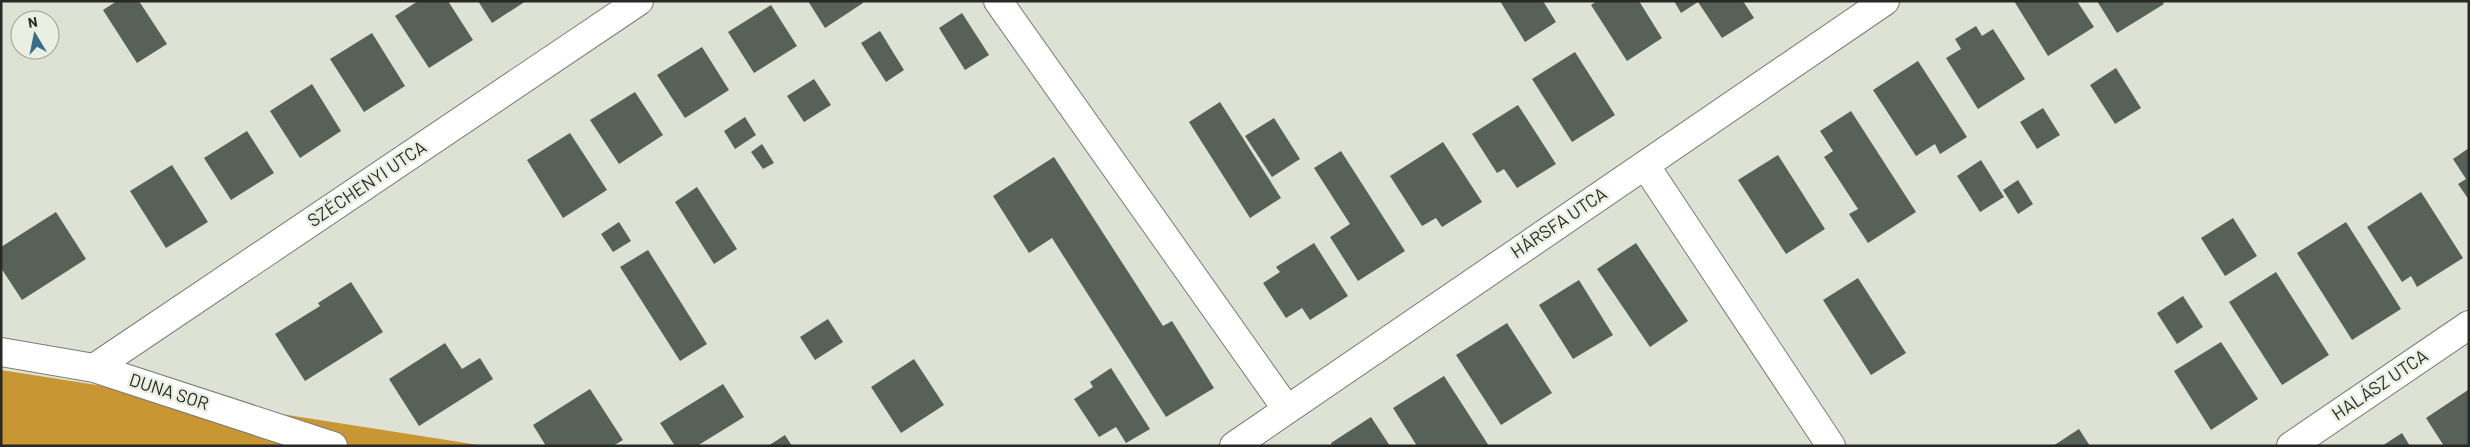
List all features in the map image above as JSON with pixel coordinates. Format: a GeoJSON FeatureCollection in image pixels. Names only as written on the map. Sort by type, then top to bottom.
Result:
{"type":"FeatureCollection","features":[{"type":"Feature","properties":{"kind":"street","name":"SZÉCHENYI UTCA"},"geometry":{"type":"LineString","coordinates":[[94,368],[639,1]]}},
{"type":"Feature","properties":{"kind":"street"},"geometry":{"type":"LineString","coordinates":[[998,1],[1286,408]]}},
{"type":"Feature","properties":{"kind":"street","name":"HÁRSFA UTCA"},"geometry":{"type":"LineString","coordinates":[[1234,446],[1286,408],[1885,1]]}},
{"type":"Feature","properties":{"kind":"street"},"geometry":{"type":"LineString","coordinates":[[1645,165],[1830,446]]}},
{"type":"Feature","properties":{"kind":"street","name":"HALÁSZ UTCA"},"geometry":{"type":"LineString","coordinates":[[2291,446],[2469,325]]}},
{"type":"Feature","properties":{"kind":"street","name":"DUNA SOR"},"geometry":{"type":"LineString","coordinates":[[1,352],[94,368],[333,446]]}},
{"type":"Feature","properties":{"kind":"shaded area"},"geometry":{"type":"Polygon","coordinates":[[[1,370],[485,446],[1,446],[1,370]]]}},
{"type":"Feature","properties":{"kind":"building"},"geometry":{"type":"Polygon","coordinates":[[[117,1],[139,1],[167,44],[137,63],[103,10],[117,1]]]}},
{"type":"Feature","properties":{"kind":"building"},"geometry":{"type":"Polygon","coordinates":[[[418,1],[448,1],[473,40],[429,68],[395,16],[418,1]]]}},
{"type":"Feature","properties":{"kind":"building"},"geometry":{"type":"Polygon","coordinates":[[[478,1],[526,1],[492,23],[478,1]]]}},
{"type":"Feature","properties":{"kind":"building"},"geometry":{"type":"Polygon","coordinates":[[[808,1],[862,1],[863,3],[825,28],[808,1]]]}},
{"type":"Feature","properties":{"kind":"building"},"geometry":{"type":"Polygon","coordinates":[[[1500,1],[1543,1],[1556,22],[1525,42],[1500,1]]]}},
{"type":"Feature","properties":{"kind":"building"},"geometry":{"type":"Polygon","coordinates":[[[1597,1],[1639,1],[1662,38],[1627,61],[1591,5],[1597,1]]]}},
{"type":"Feature","properties":{"kind":"building"},"geometry":{"type":"Polygon","coordinates":[[[1674,1],[1743,1],[1754,18],[1722,38],[1698,2],[1681,13],[1674,1]]]}},
{"type":"Feature","properties":{"kind":"building"},"geometry":{"type":"Polygon","coordinates":[[[2014,1],[2077,1],[2094,27],[2048,56],[2014,1]]]}},
{"type":"Feature","properties":{"kind":"building"},"geometry":{"type":"Polygon","coordinates":[[[2097,1],[2162,1],[2164,4],[2117,33],[2097,1]]]}},
{"type":"Feature","properties":{"kind":"building"},"geometry":{"type":"Polygon","coordinates":[[[771,5],[797,46],[754,73],[728,32],[771,5]]]}},
{"type":"Feature","properties":{"kind":"building"},"geometry":{"type":"Polygon","coordinates":[[[962,13],[989,55],[965,70],[939,28],[962,13]]]}},
{"type":"Feature","properties":{"kind":"building"},"geometry":{"type":"Polygon","coordinates":[[[1976,26],[1982,36],[1993,29],[2025,79],[1978,109],[1946,58],[1961,49],[1955,39],[1976,26]]]}},
{"type":"Feature","properties":{"kind":"building"},"geometry":{"type":"Polygon","coordinates":[[[880,31],[904,70],[886,82],[861,43],[880,31]]]}},
{"type":"Feature","properties":{"kind":"building"},"geometry":{"type":"Polygon","coordinates":[[[372,33],[405,86],[364,112],[330,59],[372,33]]]}},
{"type":"Feature","properties":{"kind":"building"},"geometry":{"type":"Polygon","coordinates":[[[702,47],[729,90],[685,118],[657,75],[702,47]]]}},
{"type":"Feature","properties":{"kind":"building"},"geometry":{"type":"Polygon","coordinates":[[[1575,52],[1615,115],[1572,142],[1532,79],[1575,52]]]}},
{"type":"Feature","properties":{"kind":"building"},"geometry":{"type":"Polygon","coordinates":[[[1918,61],[1967,137],[1940,154],[1935,144],[1916,156],[1873,90],[1918,61]]]}},
{"type":"Feature","properties":{"kind":"building"},"geometry":{"type":"Polygon","coordinates":[[[2116,68],[2141,108],[2115,124],[2090,85],[2116,68]]]}},
{"type":"Feature","properties":{"kind":"building"},"geometry":{"type":"Polygon","coordinates":[[[814,79],[831,105],[804,122],[787,96],[814,79]]]}},
{"type":"Feature","properties":{"kind":"building"},"geometry":{"type":"Polygon","coordinates":[[[312,84],[341,131],[300,158],[270,111],[312,84]]]}},
{"type":"Feature","properties":{"kind":"building"},"geometry":{"type":"Polygon","coordinates":[[[635,92],[663,135],[619,164],[590,120],[635,92]]]}},
{"type":"Feature","properties":{"kind":"building"},"geometry":{"type":"Polygon","coordinates":[[[1220,102],[1281,198],[1250,218],[1189,122],[1220,102]]]}},
{"type":"Feature","properties":{"kind":"building"},"geometry":{"type":"Polygon","coordinates":[[[1518,105],[1556,164],[1517,188],[1504,169],[1497,173],[1472,134],[1518,105]]]}},
{"type":"Feature","properties":{"kind":"building"},"geometry":{"type":"Polygon","coordinates":[[[2043,108],[2060,135],[2037,149],[2020,122],[2043,108]]]}},
{"type":"Feature","properties":{"kind":"building"},"geometry":{"type":"Polygon","coordinates":[[[1851,111],[1916,212],[1868,243],[1849,214],[1858,209],[1824,157],[1833,151],[1820,131],[1851,111]]]}},
{"type":"Feature","properties":{"kind":"building"},"geometry":{"type":"Polygon","coordinates":[[[745,117],[756,135],[735,149],[724,131],[745,117]]]}},
{"type":"Feature","properties":{"kind":"building"},"geometry":{"type":"Polygon","coordinates":[[[1274,118],[1300,159],[1272,177],[1245,136],[1274,118]]]}},
{"type":"Feature","properties":{"kind":"building"},"geometry":{"type":"Polygon","coordinates":[[[247,131],[274,173],[231,200],[204,158],[247,131]]]}},
{"type":"Feature","properties":{"kind":"building"},"geometry":{"type":"Polygon","coordinates":[[[570,133],[607,190],[563,218],[527,160],[570,133]]]}},
{"type":"Feature","properties":{"kind":"building"},"geometry":{"type":"Polygon","coordinates":[[[1443,142],[1482,202],[1442,227],[1436,218],[1422,226],[1390,176],[1443,142]]]}},
{"type":"Feature","properties":{"kind":"building"},"geometry":{"type":"Polygon","coordinates":[[[762,144],[774,163],[763,169],[751,152],[762,144]]]}},
{"type":"Feature","properties":{"kind":"building"},"geometry":{"type":"Polygon","coordinates":[[[2469,148],[2469,200],[2458,184],[2466,179],[2453,159],[2469,148]]]}},
{"type":"Feature","properties":{"kind":"building"},"geometry":{"type":"Polygon","coordinates":[[[1341,151],[1405,251],[1358,281],[1330,237],[1350,224],[1314,168],[1341,151]]]}},
{"type":"Feature","properties":{"kind":"building"},"geometry":{"type":"Polygon","coordinates":[[[1778,155],[1825,229],[1786,254],[1738,180],[1778,155]]]}},
{"type":"Feature","properties":{"kind":"building"},"geometry":{"type":"Polygon","coordinates":[[[1054,157],[1163,326],[1172,321],[1214,388],[1166,417],[1052,238],[1029,253],[993,196],[1054,157]]]}},
{"type":"Feature","properties":{"kind":"building"},"geometry":{"type":"Polygon","coordinates":[[[1981,160],[2004,197],[1980,212],[1957,176],[1981,160]]]}},
{"type":"Feature","properties":{"kind":"building"},"geometry":{"type":"Polygon","coordinates":[[[172,165],[208,222],[166,248],[130,191],[172,165]]]}},
{"type":"Feature","properties":{"kind":"building"},"geometry":{"type":"Polygon","coordinates":[[[2018,180],[2033,204],[2018,214],[2003,190],[2018,180]]]}},
{"type":"Feature","properties":{"kind":"building"},"geometry":{"type":"Polygon","coordinates":[[[697,187],[737,249],[714,264],[675,202],[697,187]]]}},
{"type":"Feature","properties":{"kind":"building"},"geometry":{"type":"Polygon","coordinates":[[[2421,192],[2463,258],[2417,287],[2411,276],[2402,282],[2367,227],[2421,192]]]}},
{"type":"Feature","properties":{"kind":"building"},"geometry":{"type":"Polygon","coordinates":[[[56,212],[86,259],[22,300],[1,268],[1,247],[56,212]]]}},
{"type":"Feature","properties":{"kind":"building"},"geometry":{"type":"Polygon","coordinates":[[[2233,218],[2257,256],[2225,276],[2201,238],[2233,218]]]}},
{"type":"Feature","properties":{"kind":"building"},"geometry":{"type":"Polygon","coordinates":[[[619,222],[631,241],[613,252],[601,234],[619,222]]]}},
{"type":"Feature","properties":{"kind":"building"},"geometry":{"type":"Polygon","coordinates":[[[2346,222],[2401,309],[2352,340],[2297,253],[2346,222]]]}},
{"type":"Feature","properties":{"kind":"building"},"geometry":{"type":"Polygon","coordinates":[[[1314,243],[1348,296],[1310,320],[1302,308],[1286,318],[1263,283],[1280,272],[1276,267],[1314,243]]]}},
{"type":"Feature","properties":{"kind":"building"},"geometry":{"type":"Polygon","coordinates":[[[1636,243],[1688,321],[1650,347],[1597,269],[1636,243]]]}},
{"type":"Feature","properties":{"kind":"building"},"geometry":{"type":"Polygon","coordinates":[[[648,250],[707,344],[680,361],[620,267],[648,250]]]}},
{"type":"Feature","properties":{"kind":"building"},"geometry":{"type":"Polygon","coordinates":[[[2276,272],[2329,355],[2282,385],[2229,302],[2276,272]]]}},
{"type":"Feature","properties":{"kind":"building"},"geometry":{"type":"Polygon","coordinates":[[[1858,278],[1906,353],[1871,375],[1823,300],[1858,278]]]}},
{"type":"Feature","properties":{"kind":"building"},"geometry":{"type":"Polygon","coordinates":[[[1579,280],[1613,335],[1573,359],[1539,305],[1579,280]]]}},
{"type":"Feature","properties":{"kind":"building"},"geometry":{"type":"Polygon","coordinates":[[[351,282],[383,332],[305,381],[275,334],[320,306],[318,303],[351,282]]]}},
{"type":"Feature","properties":{"kind":"building"},"geometry":{"type":"Polygon","coordinates":[[[2183,296],[2203,327],[2177,344],[2157,313],[2183,296]]]}},
{"type":"Feature","properties":{"kind":"building"},"geometry":{"type":"Polygon","coordinates":[[[828,319],[843,342],[815,360],[800,337],[828,319]]]}},
{"type":"Feature","properties":{"kind":"building"},"geometry":{"type":"Polygon","coordinates":[[[1507,323],[1552,393],[1501,425],[1456,355],[1507,323]]]}},
{"type":"Feature","properties":{"kind":"building"},"geometry":{"type":"Polygon","coordinates":[[[2221,342],[2258,399],[2211,430],[2174,371],[2221,342]]]}},
{"type":"Feature","properties":{"kind":"building"},"geometry":{"type":"Polygon","coordinates":[[[445,343],[462,369],[480,358],[493,379],[419,426],[389,379],[445,343]]]}},
{"type":"Feature","properties":{"kind":"building"},"geometry":{"type":"Polygon","coordinates":[[[914,359],[944,405],[901,433],[871,387],[914,359]]]}},
{"type":"Feature","properties":{"kind":"building"},"geometry":{"type":"Polygon","coordinates":[[[1111,368],[1150,429],[1126,443],[1116,427],[1099,437],[1074,399],[1093,387],[1090,382],[1111,368]]]}},
{"type":"Feature","properties":{"kind":"building"},"geometry":{"type":"Polygon","coordinates":[[[1444,376],[1489,446],[1417,446],[1393,408],[1444,376]]]}},
{"type":"Feature","properties":{"kind":"building"},"geometry":{"type":"Polygon","coordinates":[[[723,384],[744,417],[697,446],[675,446],[660,423],[723,384]]]}},
{"type":"Feature","properties":{"kind":"building"},"geometry":{"type":"Polygon","coordinates":[[[590,389],[623,440],[613,446],[546,446],[533,425],[590,389]]]}},
{"type":"Feature","properties":{"kind":"building"},"geometry":{"type":"Polygon","coordinates":[[[2468,390],[2469,446],[2444,446],[2426,418],[2468,390]]]}},
{"type":"Feature","properties":{"kind":"building"},"geometry":{"type":"Polygon","coordinates":[[[1371,417],[1390,446],[1332,446],[1331,443],[1371,417]]]}},
{"type":"Feature","properties":{"kind":"building"},"geometry":{"type":"Polygon","coordinates":[[[2079,429],[2090,446],[2053,446],[2079,429]]]}},
{"type":"Feature","properties":{"kind":"building"},"geometry":{"type":"Polygon","coordinates":[[[2402,433],[2410,446],[2382,446],[2402,433]]]}},
{"type":"Feature","properties":{"kind":"building"},"geometry":{"type":"Polygon","coordinates":[[[785,435],[792,446],[768,446],[785,435]]]}}]}
